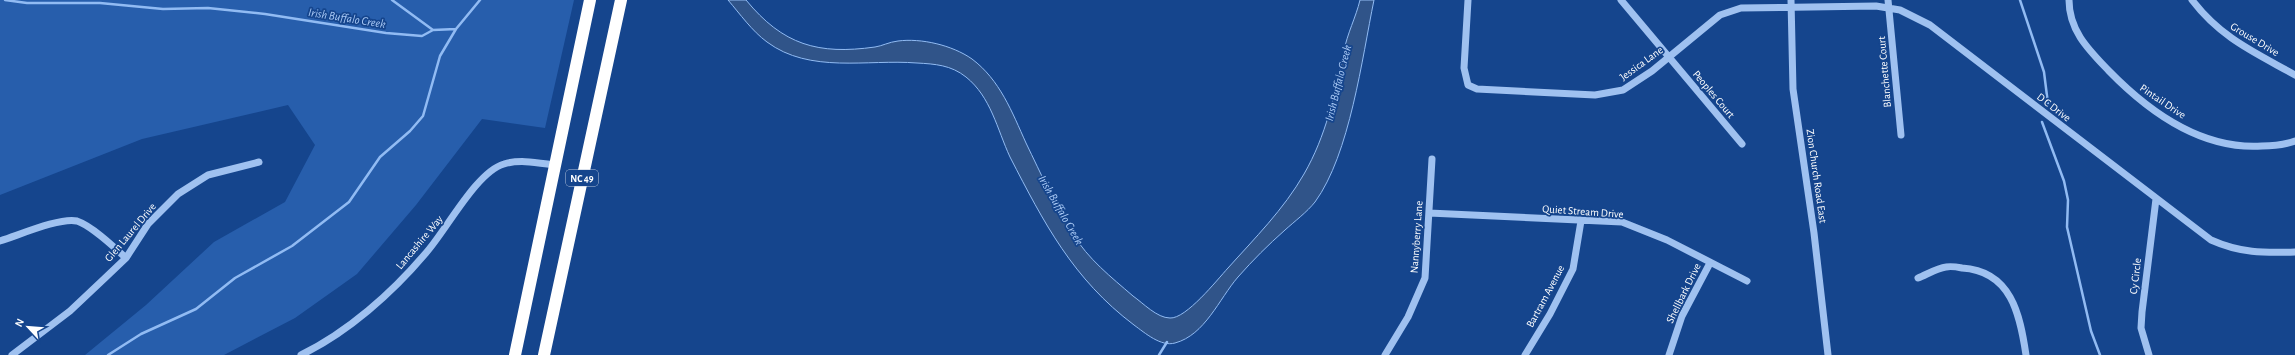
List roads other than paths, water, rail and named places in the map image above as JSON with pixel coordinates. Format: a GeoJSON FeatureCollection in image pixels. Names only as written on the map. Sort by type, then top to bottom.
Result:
{"type":"FeatureCollection","features":[{"type":"Feature","properties":{"kind":"highway","name":"NC 49"},"geometry":{"type":"LineString","coordinates":[[515,355],[590,0]]}},
{"type":"Feature","properties":{"kind":"highway","name":"NC 49"},"geometry":{"type":"LineString","coordinates":[[544,355],[621,0]]}},
{"type":"Feature","properties":{"kind":"street","name":"Jessica Lane"},"geometry":{"type":"LineString","coordinates":[[1468,0],[1464,68],[1468,85],[1477,89],[1595,95],[1623,90],[1669,57],[1720,15],[1741,8],[1790,4]]}},
{"type":"Feature","properties":{"kind":"street","name":"Peoples Court"},"geometry":{"type":"LineString","coordinates":[[1621,0],[1742,144]]}},
{"type":"Feature","properties":{"kind":"street"},"geometry":{"type":"LineString","coordinates":[[1740,0],[1741,8]]}},
{"type":"Feature","properties":{"kind":"street","name":"Blanchette Court"},"geometry":{"type":"LineString","coordinates":[[1888,0],[1901,135]]}},
{"type":"Feature","properties":{"kind":"street","name":"Pintail Drive"},"geometry":{"type":"LineString","coordinates":[[2069,0],[2069,14],[2073,26],[2091,53],[2138,99],[2168,120],[2207,139],[2236,146],[2276,146],[2295,141]]}},
{"type":"Feature","properties":{"kind":"street","name":"Grouse Drive"},"geometry":{"type":"LineString","coordinates":[[2192,0],[2217,28],[2232,40],[2295,75]]}},
{"type":"Feature","properties":{"kind":"street","name":"D C Drive"},"geometry":{"type":"LineString","coordinates":[[1790,4],[1889,8],[1900,10],[1930,25],[2203,235],[2231,249],[2268,253],[2295,252]]}},
{"type":"Feature","properties":{"kind":"street","name":"Zion Church Road East"},"geometry":{"type":"LineString","coordinates":[[1790,4],[1793,90],[1814,232],[1828,355]]}},
{"type":"Feature","properties":{"kind":"street","name":"Nannyberry Lane"},"geometry":{"type":"LineString","coordinates":[[1385,355],[1408,317],[1425,278],[1432,159]]}},
{"type":"Feature","properties":{"kind":"street","name":"Glen Laurel Drive"},"geometry":{"type":"LineString","coordinates":[[12,355],[70,311],[126,258],[148,224],[178,194],[208,175],[259,162]]}},
{"type":"Feature","properties":{"kind":"street","name":"Lancashire Way"},"geometry":{"type":"LineString","coordinates":[[301,355],[366,313],[397,285],[426,253],[486,174],[503,164],[526,162],[555,165]]}},
{"type":"Feature","properties":{"kind":"street","name":"Cy Circle"},"geometry":{"type":"LineString","coordinates":[[2149,355],[2141,328],[2156,199]]}},
{"type":"Feature","properties":{"kind":"street","name":"Quiet Stream Drive"},"geometry":{"type":"LineString","coordinates":[[1429,213],[1622,222],[1667,240],[1748,281]]}},
{"type":"Feature","properties":{"kind":"street"},"geometry":{"type":"LineString","coordinates":[[0,241],[50,224],[76,221],[94,232],[126,258]]}},
{"type":"Feature","properties":{"kind":"street","name":"Bartram Avenue"},"geometry":{"type":"LineString","coordinates":[[1525,355],[1550,314],[1573,269],[1581,221]]}},
{"type":"Feature","properties":{"kind":"street","name":"Shellbark Drive"},"geometry":{"type":"LineString","coordinates":[[1668,355],[1682,316],[1710,263]]}},
{"type":"Feature","properties":{"kind":"street"},"geometry":{"type":"LineString","coordinates":[[1918,278],[1946,267],[1973,268],[1990,275],[2002,284],[2011,296],[2022,331],[2026,355]]}},
{"type":"Feature","properties":{"kind":"water"},"geometry":{"type":"Polygon","coordinates":[[[728,0],[746,0],[760,15],[788,37],[819,48],[855,49],[875,47],[892,42],[907,40],[946,46],[972,59],[982,67],[1004,97],[1054,201],[1079,243],[1100,267],[1133,296],[1160,316],[1170,318],[1177,317],[1201,298],[1268,223],[1296,187],[1312,160],[1324,130],[1333,99],[1345,45],[1360,0],[1374,0],[1353,105],[1346,132],[1327,182],[1312,206],[1267,247],[1238,277],[1203,324],[1186,339],[1170,344],[1153,338],[1134,325],[1094,289],[1077,269],[1048,227],[1035,205],[1010,157],[982,94],[966,77],[955,70],[930,64],[898,62],[839,63],[820,62],[802,58],[784,52],[767,42],[751,28],[728,0]]]}},
{"type":"Feature","properties":{"kind":"waterway","name":"Irish Buffalo Creek"},"geometry":{"type":"LineString","coordinates":[[5,0],[27,3],[100,3],[163,9],[208,8],[265,14],[386,33],[422,36],[433,30],[456,29],[480,0]]}},
{"type":"Feature","properties":{"kind":"waterway"},"geometry":{"type":"LineString","coordinates":[[392,0],[433,30]]}},
{"type":"Feature","properties":{"kind":"waterway"},"geometry":{"type":"LineString","coordinates":[[2020,0],[2044,72],[2048,104]]}},
{"type":"Feature","properties":{"kind":"waterway"},"geometry":{"type":"LineString","coordinates":[[108,355],[141,334],[196,309],[235,278],[292,246],[349,202],[380,157],[410,131],[423,116],[440,56],[456,29]]}},
{"type":"Feature","properties":{"kind":"waterway"},"geometry":{"type":"LineString","coordinates":[[2042,122],[2064,181],[2068,200],[2067,227],[2091,331],[2100,355]]}},
{"type":"Feature","properties":{"kind":"waterway"},"geometry":{"type":"LineString","coordinates":[[1159,355],[1167,342]]}}]}
